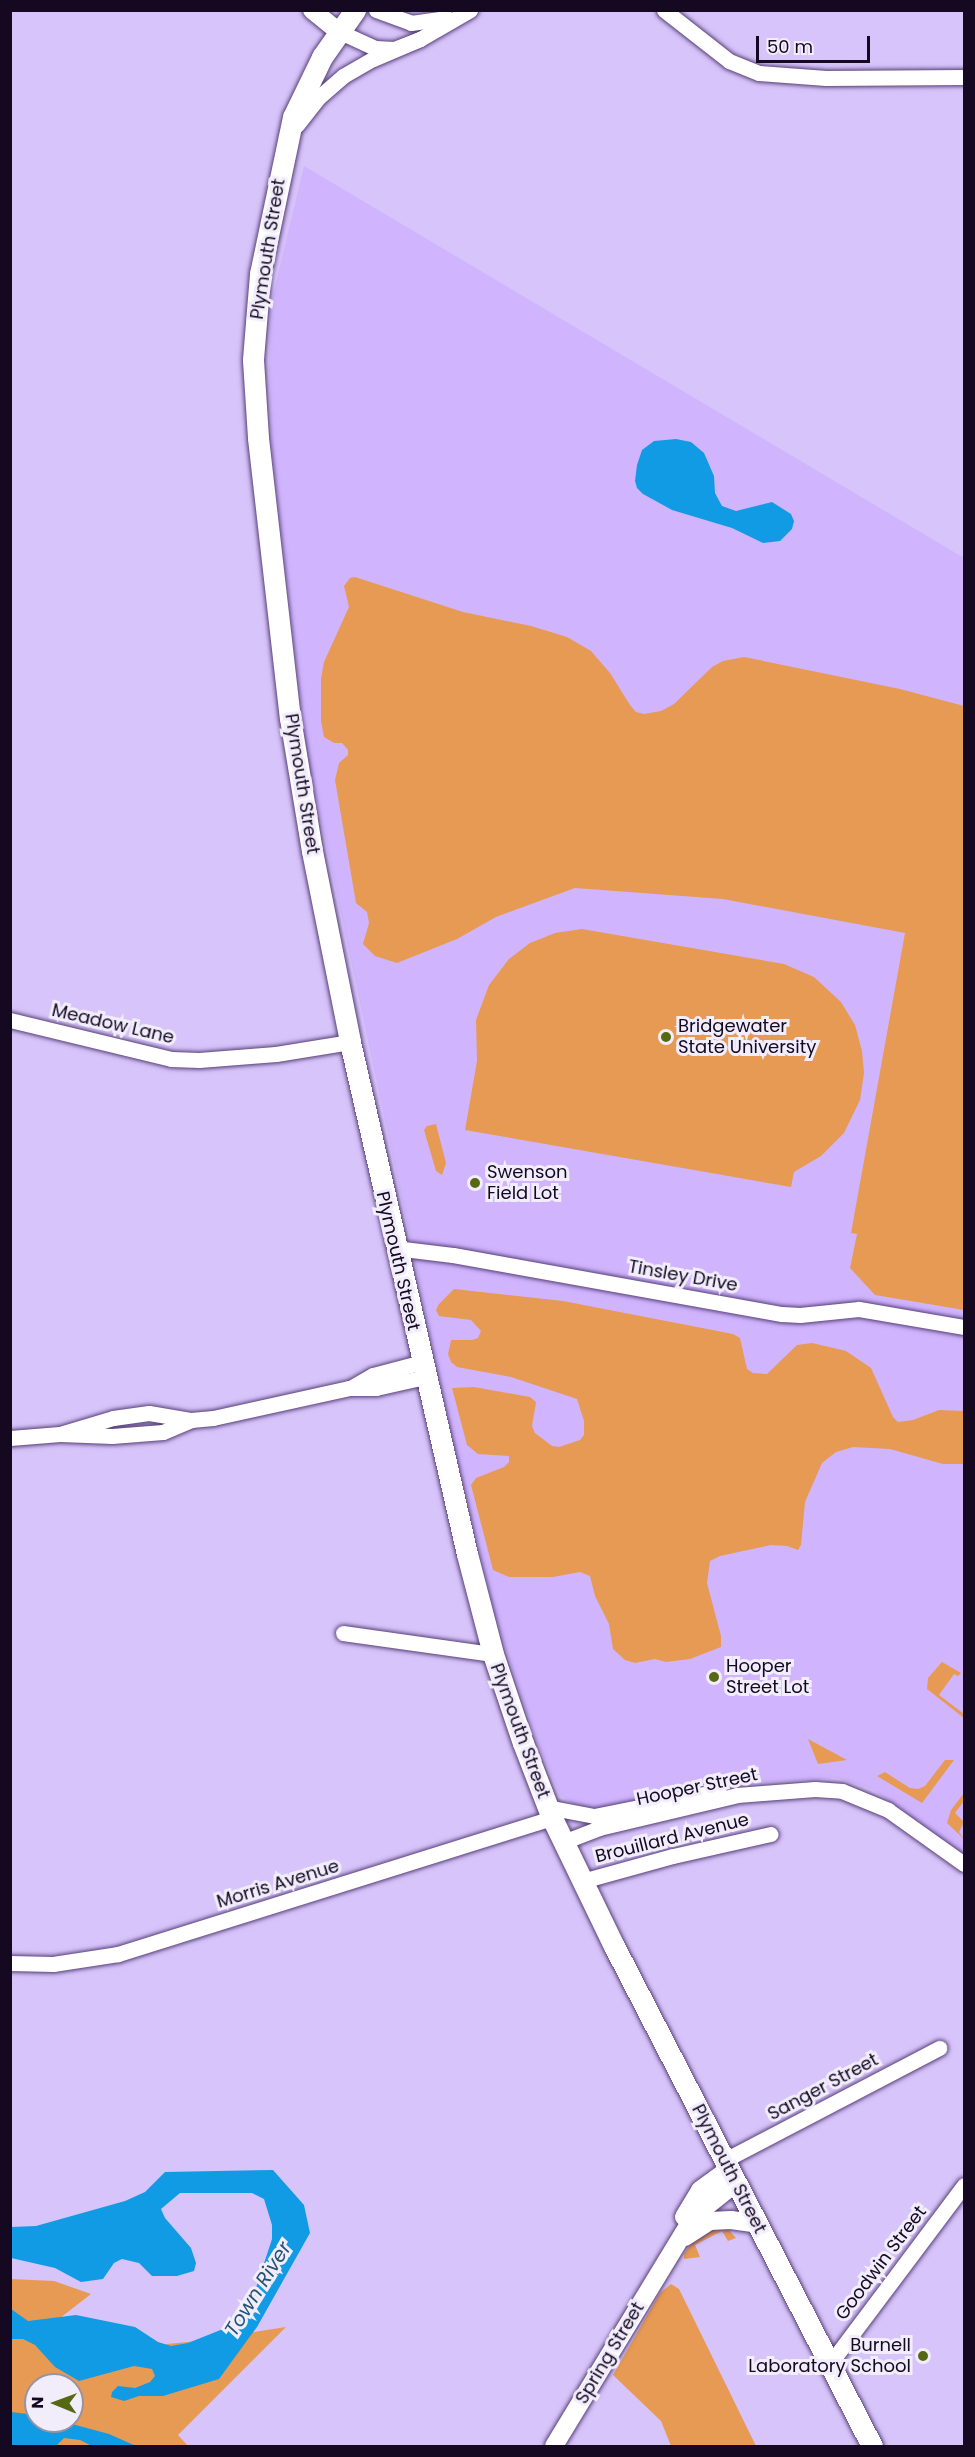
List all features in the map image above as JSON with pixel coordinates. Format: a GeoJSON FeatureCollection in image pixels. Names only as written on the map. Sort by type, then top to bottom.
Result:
{"type":"FeatureCollection","features":[{"type":"Feature","properties":{"kind":"main road","name":"Plymouth Street"},"geometry":{"type":"LineString","coordinates":[[355,10],[338,31],[303,92],[287,136],[260,274],[254,339],[255,396],[291,718],[312,851],[350,1042],[466,1554],[493,1654],[550,1812],[582,1881],[872,2446]]}},
{"type":"Feature","properties":{"kind":"street"},"geometry":{"type":"LineString","coordinates":[[312,10],[338,31],[381,49],[399,48],[420,39],[464,13]]}},
{"type":"Feature","properties":{"kind":"street"},"geometry":{"type":"LineString","coordinates":[[376,10],[411,23],[464,13]]}},
{"type":"Feature","properties":{"kind":"street"},"geometry":{"type":"LineString","coordinates":[[664,10],[729,61],[753,72],[826,78],[964,76]]}},
{"type":"Feature","properties":{"kind":"street"},"geometry":{"type":"LineString","coordinates":[[287,136],[319,97],[343,76],[373,59],[420,39]]}},
{"type":"Feature","properties":{"kind":"street","name":"Meadow Lane"},"geometry":{"type":"LineString","coordinates":[[10,1020],[171,1059],[199,1060],[276,1054],[350,1042]]}},
{"type":"Feature","properties":{"kind":"street","name":"Tinsley Drive"},"geometry":{"type":"LineString","coordinates":[[395,1248],[453,1255],[782,1314],[800,1315],[859,1309],[964,1327]]}},
{"type":"Feature","properties":{"kind":"street"},"geometry":{"type":"LineString","coordinates":[[10,1438],[60,1434],[113,1418],[149,1413],[190,1420],[243,1412],[350,1388],[376,1388],[424,1370]]}},
{"type":"Feature","properties":{"kind":"street"},"geometry":{"type":"LineString","coordinates":[[343,1633],[493,1654]]}},
{"type":"Feature","properties":{"kind":"street","name":"Hooper Street"},"geometry":{"type":"LineString","coordinates":[[563,1842],[599,1828],[723,1798],[815,1789],[842,1791],[863,1798],[903,1818],[964,1864]]}},
{"type":"Feature","properties":{"kind":"street"},"geometry":{"type":"LineString","coordinates":[[550,1812],[594,1816],[703,1792],[779,1791]]}},
{"type":"Feature","properties":{"kind":"street","name":"Morris Avenue"},"geometry":{"type":"LineString","coordinates":[[10,1963],[53,1964],[118,1954],[550,1812]]}},
{"type":"Feature","properties":{"kind":"street","name":"Brouillard Avenue"},"geometry":{"type":"LineString","coordinates":[[582,1881],[673,1856],[771,1834]]}},
{"type":"Feature","properties":{"kind":"street","name":"Sanger Street"},"geometry":{"type":"LineString","coordinates":[[731,2170],[939,2048]]}},
{"type":"Feature","properties":{"kind":"street","name":"Spring Street"},"geometry":{"type":"LineString","coordinates":[[554,2446],[670,2253],[731,2170]]}},
{"type":"Feature","properties":{"kind":"street","name":"Goodwin Street"},"geometry":{"type":"LineString","coordinates":[[829,2365],[964,2185]]}},
{"type":"Feature","properties":{"kind":"street"},"geometry":{"type":"LineString","coordinates":[[670,2253],[710,2221],[731,2220],[758,2224]]}},
{"type":"Feature","properties":{"kind":"shaded area","name":"Bridgewater State University"},"geometry":{"type":"Polygon","coordinates":[[[304,166],[964,558],[964,1855],[872,1789],[837,1778],[713,1785],[594,1810],[572,1803],[560,1795],[534,1735],[496,1618],[451,1431],[307,754],[272,448],[269,370],[270,308],[304,166]]]}},
{"type":"Feature","properties":{"kind":"shaded area"},"geometry":{"type":"Polygon","coordinates":[[[355,577],[463,612],[531,626],[567,637],[591,651],[610,673],[630,705],[636,712],[644,714],[661,711],[674,704],[712,667],[723,661],[744,657],[900,689],[964,706],[964,1310],[875,1295],[850,1268],[857,1234],[851,1233],[905,933],[723,899],[575,888],[496,917],[457,939],[397,963],[375,956],[363,944],[369,923],[367,912],[356,903],[335,780],[339,763],[348,755],[348,750],[342,743],[334,743],[324,737],[321,721],[321,679],[324,662],[349,607],[344,586],[350,578],[355,577]]]}},
{"type":"Feature","properties":{"kind":"shaded area"},"geometry":{"type":"Polygon","coordinates":[[[582,929],[784,964],[814,977],[841,1002],[855,1025],[862,1051],[864,1073],[860,1100],[844,1133],[821,1156],[794,1172],[791,1187],[465,1130],[477,1061],[476,1020],[489,985],[509,959],[530,943],[555,933],[582,929]]]}},
{"type":"Feature","properties":{"kind":"shaded area"},"geometry":{"type":"Polygon","coordinates":[[[436,1124],[446,1163],[442,1175],[436,1171],[424,1130],[427,1126],[436,1124]]]}},
{"type":"Feature","properties":{"kind":"shaded area"},"geometry":{"type":"Polygon","coordinates":[[[454,1289],[563,1301],[733,1334],[740,1338],[747,1369],[753,1373],[767,1374],[797,1345],[812,1343],[846,1351],[871,1368],[893,1417],[898,1422],[913,1420],[939,1410],[964,1411],[964,1464],[943,1464],[890,1449],[853,1447],[836,1452],[822,1463],[805,1502],[801,1545],[798,1550],[787,1546],[771,1545],[720,1556],[710,1561],[707,1583],[721,1636],[721,1647],[690,1659],[666,1662],[655,1659],[635,1663],[625,1660],[613,1649],[609,1624],[595,1596],[590,1576],[580,1572],[553,1577],[509,1577],[493,1570],[471,1485],[476,1478],[504,1467],[509,1462],[509,1456],[478,1454],[467,1445],[452,1388],[474,1387],[530,1397],[536,1402],[532,1426],[535,1433],[552,1446],[559,1447],[580,1440],[584,1435],[584,1421],[577,1399],[511,1377],[457,1367],[451,1362],[448,1354],[451,1340],[472,1340],[478,1338],[481,1331],[471,1320],[439,1316],[436,1310],[439,1304],[454,1289]]]}},
{"type":"Feature","properties":{"kind":"shaded area"},"geometry":{"type":"Polygon","coordinates":[[[942,1662],[961,1673],[958,1676],[954,1674],[939,1695],[964,1714],[964,1718],[927,1689],[928,1678],[942,1662]]]}},
{"type":"Feature","properties":{"kind":"shaded area"},"geometry":{"type":"Polygon","coordinates":[[[808,1739],[847,1760],[818,1764],[808,1739]]]}},
{"type":"Feature","properties":{"kind":"shaded area"},"geometry":{"type":"Polygon","coordinates":[[[945,1760],[954,1760],[922,1803],[877,1776],[885,1772],[910,1788],[918,1789],[925,1786],[945,1760]]]}},
{"type":"Feature","properties":{"kind":"shaded area"},"geometry":{"type":"Polygon","coordinates":[[[964,1793],[964,1801],[955,1813],[964,1822],[959,1832],[964,1839],[947,1823],[951,1810],[964,1793]]]}},
{"type":"Feature","properties":{"kind":"shaded area"},"geometry":{"type":"Polygon","coordinates":[[[722,2228],[729,2230],[736,2238],[728,2241],[722,2231],[695,2245],[700,2257],[684,2259],[684,2254],[692,2242],[706,2231],[722,2228]]]}},
{"type":"Feature","properties":{"kind":"shaded area"},"geometry":{"type":"Polygon","coordinates":[[[10,2279],[54,2281],[91,2294],[60,2318],[125,2348],[198,2341],[286,2327],[178,2435],[188,2446],[11,2446],[10,2279]]]}},
{"type":"Feature","properties":{"kind":"shaded area"},"geometry":{"type":"Polygon","coordinates":[[[671,2284],[679,2289],[756,2446],[671,2446],[661,2421],[613,2375],[660,2293],[671,2284]]]}},
{"type":"Feature","properties":{"kind":"water"},"geometry":{"type":"Polygon","coordinates":[[[676,439],[691,442],[704,453],[714,476],[715,493],[722,506],[736,511],[772,502],[791,514],[794,521],[792,529],[780,541],[763,543],[732,528],[672,510],[643,494],[637,488],[635,481],[642,450],[654,441],[676,439]]]}},
{"type":"Feature","properties":{"kind":"water","name":"Town River"},"geometry":{"type":"Polygon","coordinates":[[[273,2170],[304,2205],[310,2233],[257,2327],[219,2379],[163,2396],[139,2396],[124,2401],[111,2397],[112,2392],[118,2386],[135,2388],[150,2382],[155,2376],[152,2369],[134,2366],[84,2380],[84,2373],[65,2373],[55,2367],[35,2345],[23,2339],[11,2339],[11,2309],[28,2321],[76,2315],[135,2327],[158,2342],[171,2346],[188,2343],[238,2323],[253,2297],[272,2239],[272,2225],[264,2199],[252,2193],[180,2193],[161,2209],[165,2218],[191,2248],[196,2263],[194,2271],[177,2276],[152,2276],[139,2263],[122,2259],[114,2263],[103,2279],[81,2282],[55,2268],[11,2258],[11,2227],[36,2226],[125,2201],[145,2192],[165,2172],[273,2170]]]}},
{"type":"Feature","properties":{"kind":"water"},"geometry":{"type":"Polygon","coordinates":[[[11,2412],[24,2414],[24,2433],[84,2433],[84,2427],[109,2434],[136,2446],[92,2446],[80,2440],[64,2438],[56,2446],[11,2446],[11,2412]]]}},
{"type":"Feature","properties":{"kind":"place","name":"Bridgewater State University"},"geometry":{"type":"Point","coordinates":[666,1037]}},
{"type":"Feature","properties":{"kind":"place","name":"Swenson Field Lot"},"geometry":{"type":"Point","coordinates":[475,1183]}},
{"type":"Feature","properties":{"kind":"place","name":"Hooper Street Lot"},"geometry":{"type":"Point","coordinates":[714,1677]}},
{"type":"Feature","properties":{"kind":"place","name":"Burnell Laboratory School"},"geometry":{"type":"Point","coordinates":[923,2356]}}]}
